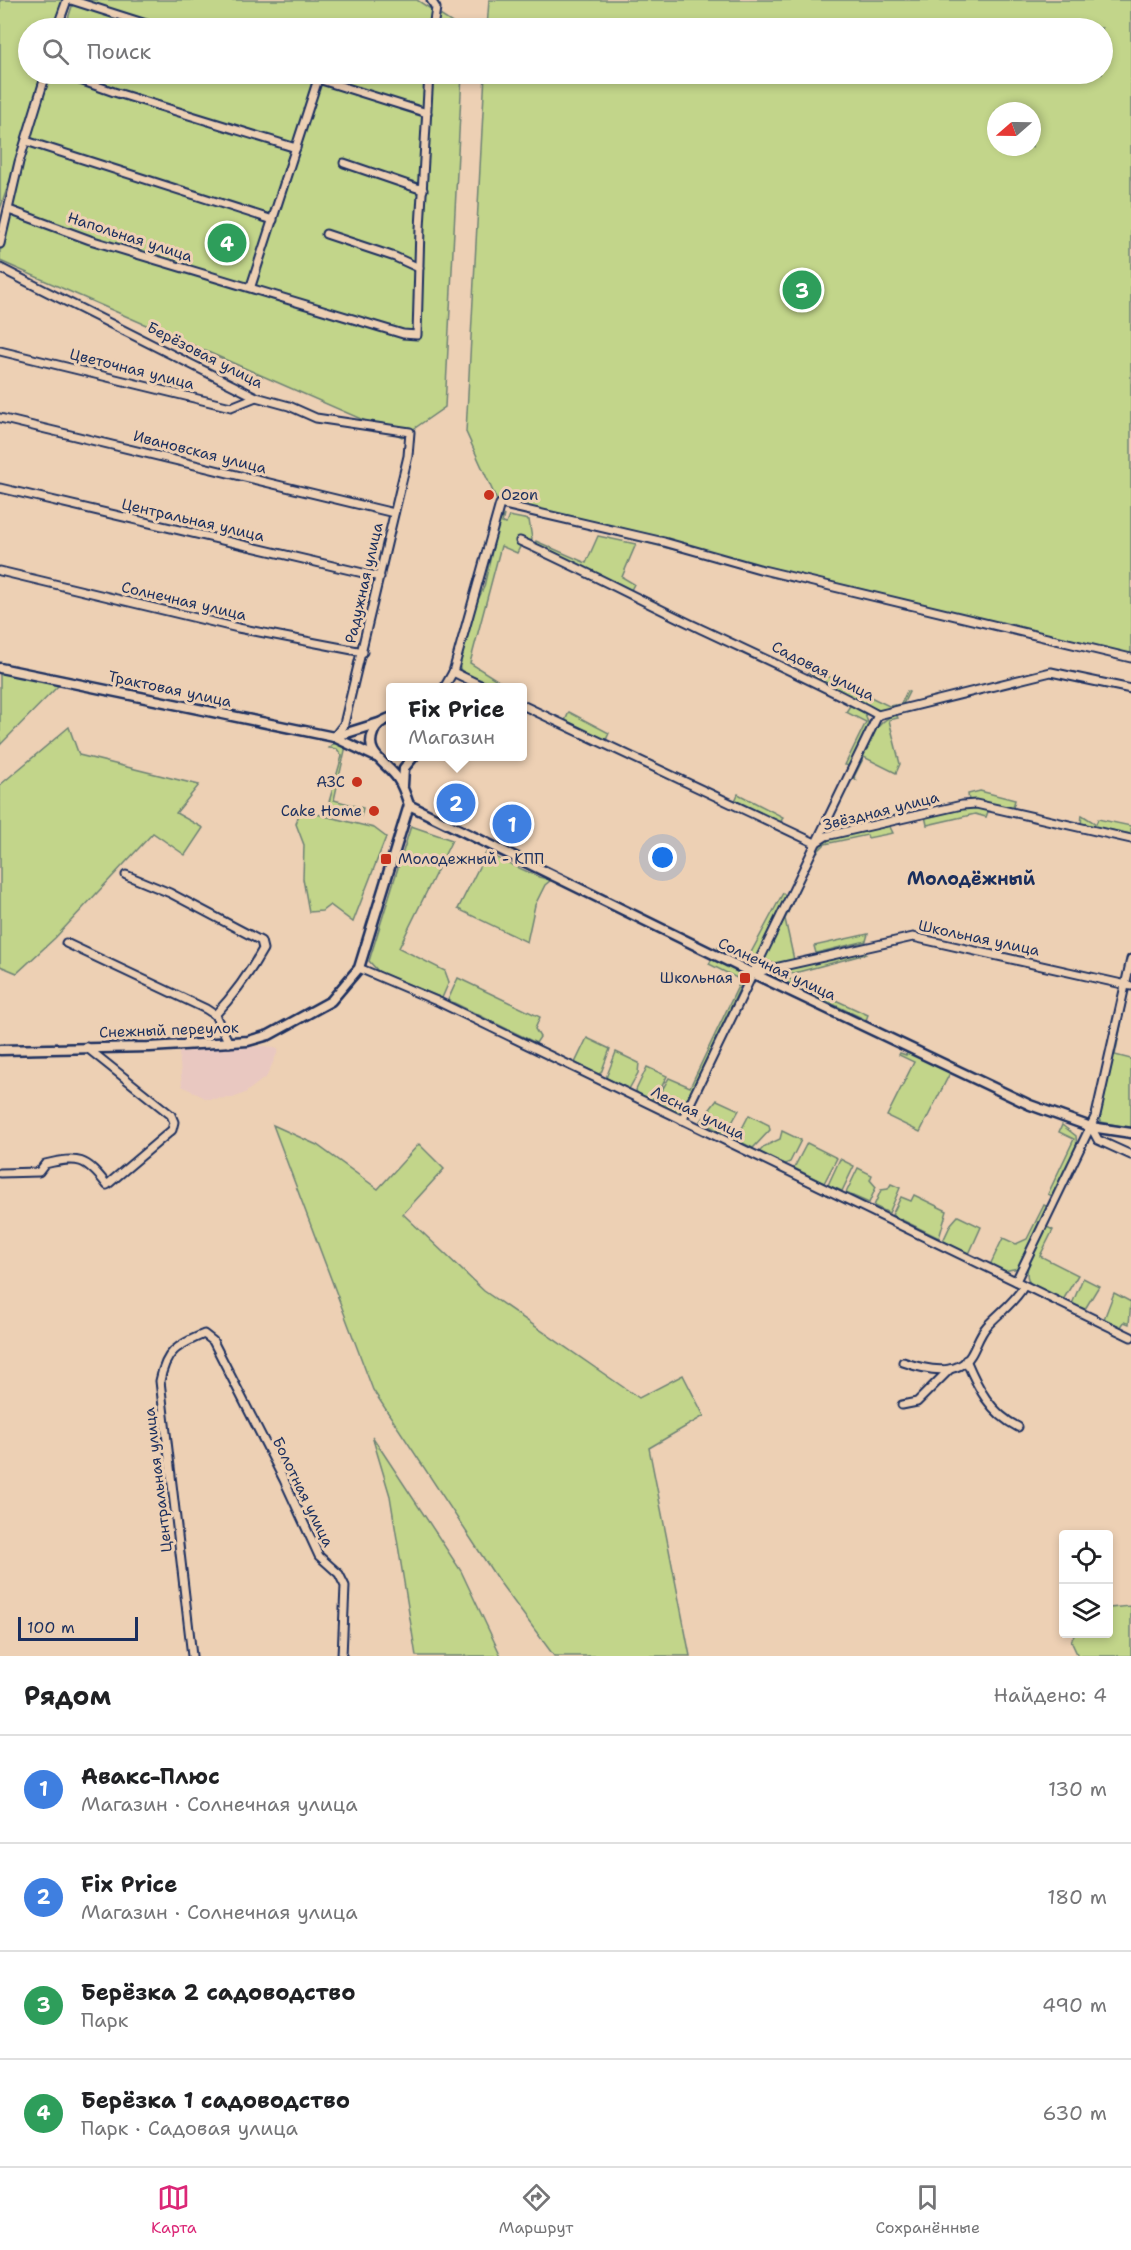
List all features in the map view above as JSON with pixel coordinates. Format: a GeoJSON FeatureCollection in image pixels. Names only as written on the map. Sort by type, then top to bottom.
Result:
{"type":"FeatureCollection","features":[{"type":"Feature","properties":{"kind":"street"},"geometry":{"type":"LineString","coordinates":[[61,18],[69,0],[127,18]]}},
{"type":"Feature","properties":{"kind":"street"},"geometry":{"type":"LineString","coordinates":[[431,0],[436,8],[435,18]]}},
{"type":"Feature","properties":{"kind":"street"},"geometry":{"type":"LineString","coordinates":[[0,244],[43,84]]}},
{"type":"Feature","properties":{"kind":"street"},"geometry":{"type":"LineString","coordinates":[[91,84],[296,148]]}},
{"type":"Feature","properties":{"kind":"street"},"geometry":{"type":"LineString","coordinates":[[250,286],[316,84]]}},
{"type":"Feature","properties":{"kind":"street"},"geometry":{"type":"LineString","coordinates":[[334,84],[427,113]]}},
{"type":"Feature","properties":{"kind":"street"},"geometry":{"type":"LineString","coordinates":[[326,234],[419,268],[428,84]]}},
{"type":"Feature","properties":{"kind":"street"},"geometry":{"type":"LineString","coordinates":[[26,141],[273,220]]}},
{"type":"Feature","properties":{"kind":"street"},"geometry":{"type":"LineString","coordinates":[[344,163],[423,190]]}},
{"type":"Feature","properties":{"kind":"street","name":"Напольная улица"},"geometry":{"type":"LineString","coordinates":[[9,210],[90,240],[250,286],[403,334],[417,334],[419,268]]}},
{"type":"Feature","properties":{"kind":"street","name":"Берёзовая улица"},"geometry":{"type":"LineString","coordinates":[[0,268],[256,397],[289,406],[316,418],[410,432]]}},
{"type":"Feature","properties":{"kind":"street","name":"Цветочная улица"},"geometry":{"type":"LineString","coordinates":[[0,351],[231,407],[256,397]]}},
{"type":"Feature","properties":{"kind":"street","name":"Ивановская улица"},"geometry":{"type":"LineString","coordinates":[[0,418],[394,513]]}},
{"type":"Feature","properties":{"kind":"street","name":"Радужная улица"},"geometry":{"type":"LineString","coordinates":[[334,737],[344,724],[363,652],[408,456],[410,432]]}},
{"type":"Feature","properties":{"kind":"street","name":"Центральная улица"},"geometry":{"type":"LineString","coordinates":[[0,488],[380,577]]}},
{"type":"Feature","properties":{"kind":"street"},"geometry":{"type":"LineString","coordinates":[[446,683],[453,672],[500,504],[664,542],[764,570],[1131,658]]}},
{"type":"Feature","properties":{"kind":"street","name":"Садовая улица"},"geometry":{"type":"LineString","coordinates":[[520,541],[696,626],[799,672],[878,715],[1052,672],[1131,690]]}},
{"type":"Feature","properties":{"kind":"street","name":"Солнечная улица"},"geometry":{"type":"LineString","coordinates":[[0,570],[238,628],[363,652]]}},
{"type":"Feature","properties":{"kind":"street","name":"Трактовая улица"},"geometry":{"type":"LineString","coordinates":[[0,668],[334,737],[376,757],[383,763],[397,777],[409,805]]}},
{"type":"Feature","properties":{"kind":"street"},"geometry":{"type":"LineString","coordinates":[[453,672],[477,683]]}},
{"type":"Feature","properties":{"kind":"street","name":"Звёздная улица"},"geometry":{"type":"LineString","coordinates":[[527,707],[815,843],[826,836],[962,805],[976,804],[1131,839]]}},
{"type":"Feature","properties":{"kind":"street"},"geometry":{"type":"LineString","coordinates":[[682,1120],[878,715]]}},
{"type":"Feature","properties":{"kind":"street","name":"Трактовая улица"},"geometry":{"type":"LineString","coordinates":[[334,737],[386,719]]}},
{"type":"Feature","properties":{"kind":"street"},"geometry":{"type":"LineString","coordinates":[[376,757],[371,739],[386,720]]}},
{"type":"Feature","properties":{"kind":"street"},"geometry":{"type":"LineString","coordinates":[[383,763],[392,766],[406,761]]}},
{"type":"Feature","properties":{"kind":"street"},"geometry":{"type":"LineString","coordinates":[[403,788],[404,768],[410,761]]}},
{"type":"Feature","properties":{"kind":"street","name":"Солнечная улица"},"geometry":{"type":"LineString","coordinates":[[409,805],[752,973],[1030,1105],[1091,1127],[1098,1140],[1131,1155]]}},
{"type":"Feature","properties":{"kind":"street","name":"Снежный переулок"},"geometry":{"type":"LineString","coordinates":[[0,1050],[229,1043],[269,1035],[331,1001],[359,968],[409,805]]}},
{"type":"Feature","properties":{"kind":"street"},"geometry":{"type":"LineString","coordinates":[[126,875],[170,893],[261,941],[263,949],[253,967],[232,998],[215,1015]]}},
{"type":"Feature","properties":{"kind":"street","name":"Школьная улица"},"geometry":{"type":"LineString","coordinates":[[752,973],[914,937],[1128,986]]}},
{"type":"Feature","properties":{"kind":"street"},"geometry":{"type":"LineString","coordinates":[[66,943],[215,1015],[229,1043]]}},
{"type":"Feature","properties":{"kind":"street"},"geometry":{"type":"LineString","coordinates":[[1016,1281],[1091,1127],[1128,986],[1131,959]]}},
{"type":"Feature","properties":{"kind":"street","name":"Лесная улица"},"geometry":{"type":"LineString","coordinates":[[359,968],[439,1002],[1131,1337]]}},
{"type":"Feature","properties":{"kind":"street"},"geometry":{"type":"LineString","coordinates":[[0,1173],[39,1172],[45,1164],[80,1160],[93,1166],[107,1185],[172,1131],[174,1122],[164,1109],[86,1047]]}},
{"type":"Feature","properties":{"kind":"street"},"geometry":{"type":"LineString","coordinates":[[1091,1127],[1131,1133]]}},
{"type":"Feature","properties":{"kind":"street"},"geometry":{"type":"LineString","coordinates":[[902,1405],[917,1402],[952,1367],[966,1360],[980,1335],[1006,1311],[1024,1286]]}},
{"type":"Feature","properties":{"kind":"street","name":"Центральная улица"},"geometry":{"type":"LineString","coordinates":[[192,1656],[160,1381],[163,1363],[179,1345],[204,1334],[213,1341]]}},
{"type":"Feature","properties":{"kind":"street","name":"Болотная улица"},"geometry":{"type":"LineString","coordinates":[[213,1341],[284,1480],[319,1556],[339,1574],[345,1586],[342,1656]]}},
{"type":"Feature","properties":{"kind":"street"},"geometry":{"type":"LineString","coordinates":[[966,1360],[985,1401],[1008,1422],[1018,1427]]}},
{"type":"Feature","properties":{"kind":"street"},"geometry":{"type":"LineString","coordinates":[[903,1362],[926,1370],[952,1367]]}},
{"type":"Feature","properties":{"kind":"shaded area"},"geometry":{"type":"Polygon","coordinates":[[[265,1046],[279,1049],[267,1076],[245,1093],[233,1098],[207,1099],[182,1086],[179,1052],[265,1046]]]}},
{"type":"Feature","properties":{"kind":"green space"},"geometry":{"type":"Polygon","coordinates":[[[0,0],[72,0],[66,18],[18,18],[18,84],[44,84],[0,209],[0,0]]]}},
{"type":"Feature","properties":{"kind":"green space"},"geometry":{"type":"Polygon","coordinates":[[[74,0],[417,0],[445,18],[68,18],[74,0]]]}},
{"type":"Feature","properties":{"kind":"green space"},"geometry":{"type":"Polygon","coordinates":[[[489,0],[1131,0],[1131,662],[500,507],[466,432],[484,84],[1113,84],[1113,18],[488,18],[489,0]]]}},
{"type":"Feature","properties":{"kind":"green space"},"geometry":{"type":"Polygon","coordinates":[[[47,84],[461,84],[445,407],[402,437],[0,261],[0,226],[47,84]]]}},
{"type":"Feature","properties":{"kind":"green space"},"geometry":{"type":"Polygon","coordinates":[[[504,515],[502,523],[506,524],[509,516],[529,520],[532,539],[530,542],[519,537],[517,543],[521,545],[517,553],[501,546],[470,663],[502,683],[490,683],[462,673],[458,663],[475,606],[484,587],[498,524],[504,515]]]}},
{"type":"Feature","properties":{"kind":"green space"},"geometry":{"type":"Polygon","coordinates":[[[598,536],[636,544],[622,577],[634,584],[631,590],[535,544],[536,541],[586,563],[598,536]]]}},
{"type":"Feature","properties":{"kind":"green space"},"geometry":{"type":"Polygon","coordinates":[[[811,668],[889,706],[901,704],[907,691],[909,692],[902,706],[882,711],[872,708],[809,673],[811,668]]]}},
{"type":"Feature","properties":{"kind":"green space"},"geometry":{"type":"Polygon","coordinates":[[[0,669],[62,682],[0,745],[0,669]]]}},
{"type":"Feature","properties":{"kind":"green space"},"geometry":{"type":"Polygon","coordinates":[[[851,704],[864,712],[869,725],[850,766],[845,765],[866,722],[846,712],[851,704]]]}},
{"type":"Feature","properties":{"kind":"green space"},"geometry":{"type":"Polygon","coordinates":[[[569,712],[609,733],[606,740],[565,721],[569,712]]]}},
{"type":"Feature","properties":{"kind":"green space"},"geometry":{"type":"Polygon","coordinates":[[[896,714],[898,718],[889,720],[900,764],[896,773],[864,757],[854,777],[856,780],[851,778],[874,732],[887,718],[896,714]]]}},
{"type":"Feature","properties":{"kind":"green space"},"geometry":{"type":"Polygon","coordinates":[[[69,727],[79,755],[199,785],[176,813],[203,828],[185,855],[153,833],[55,938],[17,973],[0,966],[0,785],[69,727]]]}},
{"type":"Feature","properties":{"kind":"green space"},"geometry":{"type":"Polygon","coordinates":[[[339,742],[346,746],[334,800],[363,808],[361,816],[327,809],[342,756],[337,749],[329,748],[339,742]]]}},
{"type":"Feature","properties":{"kind":"green space"},"geometry":{"type":"Polygon","coordinates":[[[980,791],[1015,800],[1013,808],[969,801],[968,794],[980,791]]]}},
{"type":"Feature","properties":{"kind":"green space"},"geometry":{"type":"Polygon","coordinates":[[[738,794],[783,817],[780,824],[735,801],[738,794]]]}},
{"type":"Feature","properties":{"kind":"green space"},"geometry":{"type":"Polygon","coordinates":[[[977,807],[989,809],[986,817],[975,814],[927,825],[925,816],[977,807]]]}},
{"type":"Feature","properties":{"kind":"green space"},"geometry":{"type":"Polygon","coordinates":[[[300,810],[374,828],[386,837],[353,922],[330,905],[322,911],[309,912],[303,879],[304,845],[296,824],[300,810]]]}},
{"type":"Feature","properties":{"kind":"green space"},"geometry":{"type":"Polygon","coordinates":[[[1082,815],[1096,824],[1098,819],[1131,826],[1131,834],[1081,824],[1082,815]]]}},
{"type":"Feature","properties":{"kind":"green space"},"geometry":{"type":"Polygon","coordinates":[[[889,825],[893,833],[868,838],[867,835],[825,844],[814,855],[785,919],[794,960],[775,964],[761,961],[816,849],[828,838],[889,825]]]}},
{"type":"Feature","properties":{"kind":"green space"},"geometry":{"type":"Polygon","coordinates":[[[411,826],[452,840],[399,948],[445,971],[449,982],[442,998],[379,972],[369,961],[411,826]]]}},
{"type":"Feature","properties":{"kind":"green space"},"geometry":{"type":"Polygon","coordinates":[[[486,853],[539,877],[551,880],[545,885],[535,905],[527,942],[458,909],[486,853]]]}},
{"type":"Feature","properties":{"kind":"green space"},"geometry":{"type":"Polygon","coordinates":[[[783,893],[786,896],[753,962],[748,963],[718,948],[719,944],[748,958],[783,893]]]}},
{"type":"Feature","properties":{"kind":"green space"},"geometry":{"type":"Polygon","coordinates":[[[868,934],[866,941],[816,953],[814,946],[868,934]]]}},
{"type":"Feature","properties":{"kind":"green space"},"geometry":{"type":"Polygon","coordinates":[[[863,950],[866,954],[783,976],[868,1015],[866,1020],[772,975],[773,972],[863,950]]]}},
{"type":"Feature","properties":{"kind":"green space"},"geometry":{"type":"Polygon","coordinates":[[[712,959],[741,973],[743,981],[682,1111],[676,1113],[658,1104],[657,1099],[669,1078],[690,1087],[741,980],[709,964],[712,959]]]}},
{"type":"Feature","properties":{"kind":"green space"},"geometry":{"type":"Polygon","coordinates":[[[458,978],[540,1017],[535,1029],[540,1037],[536,1043],[448,1000],[458,978]]]}},
{"type":"Feature","properties":{"kind":"green space"},"geometry":{"type":"Polygon","coordinates":[[[1127,995],[1115,1055],[1131,1059],[1131,1128],[1101,1122],[1100,1117],[1127,995]]]}},
{"type":"Feature","properties":{"kind":"green space"},"geometry":{"type":"Polygon","coordinates":[[[587,1038],[610,1049],[601,1073],[598,1074],[575,1063],[587,1038]]]}},
{"type":"Feature","properties":{"kind":"green space"},"geometry":{"type":"Polygon","coordinates":[[[616,1052],[639,1063],[638,1073],[629,1089],[606,1078],[616,1052]]]}},
{"type":"Feature","properties":{"kind":"green space"},"geometry":{"type":"Polygon","coordinates":[[[908,1052],[950,1073],[920,1132],[887,1116],[914,1062],[899,1055],[900,1053],[906,1055],[908,1052]]]}},
{"type":"Feature","properties":{"kind":"green space"},"geometry":{"type":"Polygon","coordinates":[[[647,1067],[667,1076],[658,1094],[651,1100],[637,1093],[636,1090],[647,1067]]]}},
{"type":"Feature","properties":{"kind":"green space"},"geometry":{"type":"Polygon","coordinates":[[[717,1100],[739,1110],[725,1135],[701,1121],[717,1100]]]}},
{"type":"Feature","properties":{"kind":"green space"},"geometry":{"type":"Polygon","coordinates":[[[749,1115],[769,1125],[770,1130],[753,1148],[736,1140],[749,1115]]]}},
{"type":"Feature","properties":{"kind":"green space"},"geometry":{"type":"Polygon","coordinates":[[[273,1125],[317,1145],[378,1189],[419,1144],[444,1169],[403,1214],[484,1291],[639,1398],[683,1375],[704,1416],[649,1448],[690,1656],[554,1656],[498,1580],[373,1390],[273,1125]]]}},
{"type":"Feature","properties":{"kind":"green space"},"geometry":{"type":"Polygon","coordinates":[[[1062,1125],[1076,1136],[1077,1147],[1054,1197],[1048,1194],[1074,1139],[1059,1132],[1062,1125]]]}},
{"type":"Feature","properties":{"kind":"green space"},"geometry":{"type":"Polygon","coordinates":[[[782,1131],[801,1140],[790,1162],[785,1164],[759,1152],[765,1146],[780,1139],[782,1131]]]}},
{"type":"Feature","properties":{"kind":"green space"},"geometry":{"type":"Polygon","coordinates":[[[807,1143],[837,1158],[824,1183],[794,1168],[807,1143]]]}},
{"type":"Feature","properties":{"kind":"green space"},"geometry":{"type":"Polygon","coordinates":[[[840,1159],[854,1166],[842,1191],[828,1185],[840,1159]]]}},
{"type":"Feature","properties":{"kind":"green space"},"geometry":{"type":"Polygon","coordinates":[[[858,1168],[872,1175],[870,1180],[876,1187],[869,1203],[846,1193],[858,1168]]]}},
{"type":"Feature","properties":{"kind":"green space"},"geometry":{"type":"Polygon","coordinates":[[[891,1184],[900,1188],[889,1213],[874,1206],[881,1190],[888,1189],[891,1184]]]}},
{"type":"Feature","properties":{"kind":"green space"},"geometry":{"type":"Polygon","coordinates":[[[914,1195],[947,1211],[939,1238],[892,1215],[901,1197],[911,1201],[914,1195]]]}},
{"type":"Feature","properties":{"kind":"green space"},"geometry":{"type":"Polygon","coordinates":[[[1044,1205],[1048,1207],[1018,1268],[1004,1271],[990,1265],[1003,1238],[1016,1244],[1027,1239],[1044,1205]]]}},
{"type":"Feature","properties":{"kind":"green space"},"geometry":{"type":"Polygon","coordinates":[[[958,1216],[981,1227],[969,1254],[943,1241],[951,1224],[958,1216]]]}},
{"type":"Feature","properties":{"kind":"green space"},"geometry":{"type":"Polygon","coordinates":[[[1047,1227],[1053,1230],[1040,1256],[1078,1275],[1063,1300],[1035,1287],[1028,1279],[1028,1264],[1047,1227]]]}},
{"type":"Feature","properties":{"kind":"green space"},"geometry":{"type":"Polygon","coordinates":[[[1083,1278],[1099,1286],[1085,1309],[1072,1304],[1083,1278]]]}},
{"type":"Feature","properties":{"kind":"green space"},"geometry":{"type":"Polygon","coordinates":[[[1114,1293],[1131,1302],[1129,1324],[1124,1322],[1121,1327],[1104,1319],[1114,1293]]]}},
{"type":"Feature","properties":{"kind":"green space"},"geometry":{"type":"Polygon","coordinates":[[[372,1436],[461,1571],[501,1656],[416,1656],[390,1496],[372,1436]]]}},
{"type":"Feature","properties":{"kind":"green space"},"geometry":{"type":"Polygon","coordinates":[[[1131,1606],[1131,1656],[1078,1656],[1071,1641],[1073,1638],[1113,1638],[1113,1608],[1131,1606]]]}},
{"type":"Feature","properties":{"kind":"place","name":"Берёзка 1 садоводство"},"geometry":{"type":"Point","coordinates":[227,243]}},
{"type":"Feature","properties":{"kind":"place","name":"Берёзка 2 садоводство"},"geometry":{"type":"Point","coordinates":[802,290]}},
{"type":"Feature","properties":{"kind":"place","name":"Ozon"},"geometry":{"type":"Point","coordinates":[489,495]}},
{"type":"Feature","properties":{"kind":"place","name":"АЗС"},"geometry":{"type":"Point","coordinates":[357,782]}},
{"type":"Feature","properties":{"kind":"place","name":"Fix Price"},"geometry":{"type":"Point","coordinates":[456,803]}},
{"type":"Feature","properties":{"kind":"place","name":"Cake Home"},"geometry":{"type":"Point","coordinates":[374,811]}},
{"type":"Feature","properties":{"kind":"place","name":"Авакс-Плюс"},"geometry":{"type":"Point","coordinates":[512,824]}},
{"type":"Feature","properties":{"kind":"place","name":"Молодежный - КПП"},"geometry":{"type":"Point","coordinates":[386,859]}},
{"type":"Feature","properties":{"kind":"place","name":"Школьная"},"geometry":{"type":"Point","coordinates":[745,978]}},
{"type":"Feature","properties":{"kind":"district","name":"Молодёжный"},"geometry":{"type":"Point","coordinates":[971,879]}}]}
